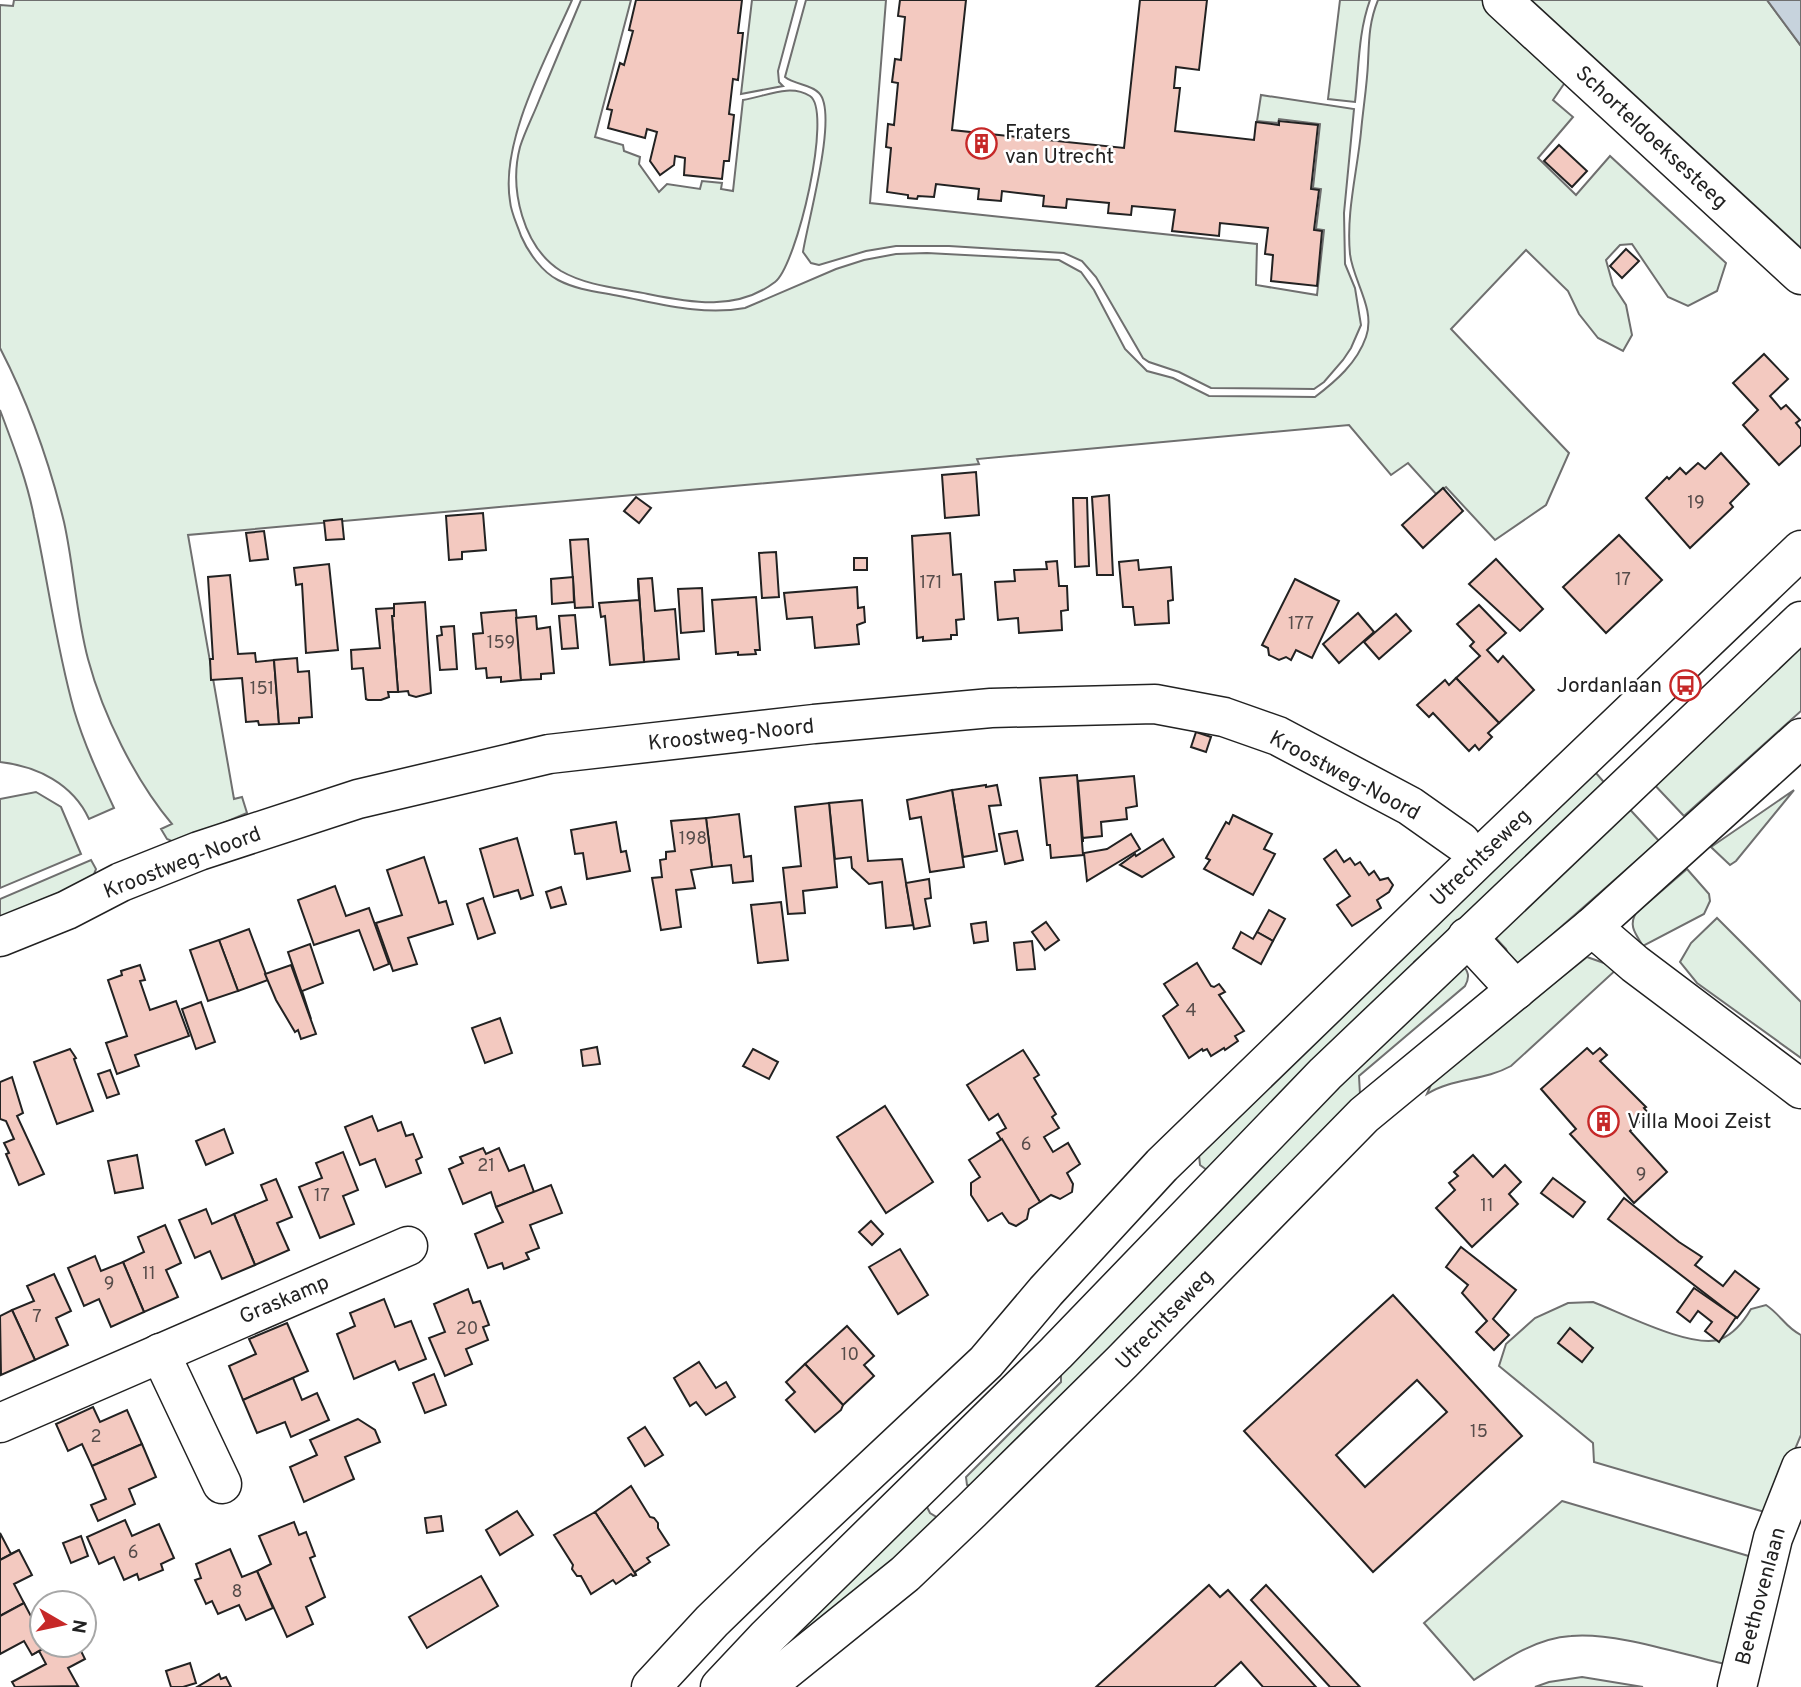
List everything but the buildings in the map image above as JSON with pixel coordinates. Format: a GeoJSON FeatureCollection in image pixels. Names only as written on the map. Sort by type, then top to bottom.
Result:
{"type":"FeatureCollection","features":[{"type":"Feature","properties":{"kind":"street","name":"Schorteldoeksesteeg"},"geometry":{"type":"LineString","coordinates":[[1502,0],[1801,275]]}},
{"type":"Feature","properties":{"kind":"street","name":"Utrechtseweg"},"geometry":{"type":"LineString","coordinates":[[651,1687],[712,1622],[986,1362],[1046,1291],[1162,1166],[1498,839],[1801,550]]}},
{"type":"Feature","properties":{"kind":"street"},"geometry":{"type":"LineString","coordinates":[[720,1687],[766,1637],[1056,1353],[1325,1074],[1801,621]]}},
{"type":"Feature","properties":{"kind":"street","name":"Kroostweg-Noord"},"geometry":{"type":"LineString","coordinates":[[0,937],[67,910],[121,882],[213,847],[358,799],[549,754],[814,724],[991,708],[1155,704],[1224,717],[1278,736],[1410,806],[1461,842]]}},
{"type":"Feature","properties":{"kind":"street","name":"Utrechtseweg"},"geometry":{"type":"LineString","coordinates":[[765,1687],[905,1574],[971,1511],[1122,1362],[1364,1115],[1592,927],[1801,738]]}},
{"type":"Feature","properties":{"kind":"street"},"geometry":{"type":"LineString","coordinates":[[1592,927],[1646,972],[1801,1089]]}},
{"type":"Feature","properties":{"kind":"street"},"geometry":{"type":"LineString","coordinates":[[1467,937],[1516,990]]}},
{"type":"Feature","properties":{"kind":"street"},"geometry":{"type":"LineString","coordinates":[[1162,1166],[1198,1203]]}},
{"type":"Feature","properties":{"kind":"street","name":"Graskamp"},"geometry":{"type":"LineString","coordinates":[[0,1423],[408,1246]]}},
{"type":"Feature","properties":{"kind":"street"},"geometry":{"type":"LineString","coordinates":[[160,1353],[222,1484]]}},
{"type":"Feature","properties":{"kind":"street","name":"Beethovenlaan"},"geometry":{"type":"LineString","coordinates":[[1737,1687],[1773,1538],[1801,1467]]}},
{"type":"Feature","properties":{"kind":"street"},"geometry":{"type":"LineString","coordinates":[[934,1474],[971,1511]]}},
{"type":"Feature","properties":{"kind":"green space"},"geometry":{"type":"Polygon","coordinates":[[[14,0],[572,0],[528,98],[512,152],[509,177],[511,205],[521,236],[536,261],[558,280],[588,290],[713,311],[745,308],[836,269],[896,254],[927,253],[1059,260],[1081,272],[1094,290],[1125,349],[1147,371],[1173,378],[1209,396],[1315,397],[1351,363],[1362,346],[1368,327],[1366,306],[1350,254],[1349,223],[1366,89],[1370,31],[1378,0],[1482,0],[1568,78],[1553,100],[1573,117],[1538,158],[1576,195],[1610,156],[1726,263],[1717,291],[1688,306],[1668,297],[1632,244],[1620,245],[1606,260],[1613,285],[1626,305],[1632,335],[1623,351],[1598,338],[1579,314],[1568,291],[1526,250],[1451,329],[1569,453],[1546,505],[1495,540],[1446,487],[1436,494],[1408,463],[1391,475],[1349,425],[977,459],[979,464],[188,535],[234,799],[242,797],[247,813],[176,843],[167,839],[161,829],[172,824],[133,767],[111,724],[94,680],[84,642],[58,499],[29,412],[0,348],[0,5],[13,6],[14,0]]]}},
{"type":"Feature","properties":{"kind":"green space"},"geometry":{"type":"Polygon","coordinates":[[[581,0],[631,0],[595,137],[623,145],[624,151],[640,157],[639,164],[659,192],[667,184],[700,189],[702,181],[722,183],[721,189],[733,191],[743,100],[785,91],[802,92],[810,96],[816,108],[815,157],[802,220],[784,270],[775,282],[760,291],[730,301],[681,300],[581,280],[561,271],[548,261],[537,247],[522,216],[516,181],[517,163],[524,135],[581,0]]]}},
{"type":"Feature","properties":{"kind":"green space"},"geometry":{"type":"Polygon","coordinates":[[[752,0],[797,0],[778,71],[779,82],[783,86],[741,94],[752,0]]]}},
{"type":"Feature","properties":{"kind":"green space"},"geometry":{"type":"Polygon","coordinates":[[[806,0],[886,0],[870,203],[1257,244],[1256,285],[1317,295],[1324,230],[1316,229],[1321,189],[1313,188],[1320,124],[1279,119],[1278,123],[1257,121],[1261,95],[1354,109],[1344,213],[1345,264],[1355,288],[1361,325],[1351,348],[1324,382],[1314,389],[1211,388],[1143,358],[1096,277],[1082,261],[1064,253],[949,246],[896,246],[866,251],[819,265],[811,263],[803,252],[824,145],[824,104],[816,90],[785,77],[806,0]]]}},
{"type":"Feature","properties":{"kind":"green space"},"geometry":{"type":"Polygon","coordinates":[[[1340,0],[1370,0],[1361,38],[1355,102],[1328,99],[1340,0]]]}},
{"type":"Feature","properties":{"kind":"green space"},"geometry":{"type":"Polygon","coordinates":[[[1531,0],[1767,0],[1801,46],[1801,248],[1531,0]]]}},
{"type":"Feature","properties":{"kind":"green space"},"geometry":{"type":"Polygon","coordinates":[[[0,410],[31,503],[74,710],[87,748],[114,808],[89,819],[74,796],[52,779],[27,768],[0,762],[0,410]]]}},
{"type":"Feature","properties":{"kind":"green space"},"geometry":{"type":"Polygon","coordinates":[[[1801,641],[1801,711],[1684,816],[1649,779],[1801,641]]]}},
{"type":"Feature","properties":{"kind":"green space"},"geometry":{"type":"Polygon","coordinates":[[[1589,773],[1596,773],[1609,788],[1414,962],[1408,985],[1211,1173],[1200,1165],[1199,1155],[1589,773]]]}},
{"type":"Feature","properties":{"kind":"green space"},"geometry":{"type":"Polygon","coordinates":[[[1794,790],[1736,861],[1730,865],[1711,847],[1794,790]]]}},
{"type":"Feature","properties":{"kind":"green space"},"geometry":{"type":"Polygon","coordinates":[[[36,792],[61,807],[81,854],[0,888],[0,799],[36,792]]]}},
{"type":"Feature","properties":{"kind":"green space"},"geometry":{"type":"Polygon","coordinates":[[[1624,803],[1659,841],[1514,968],[1506,949],[1493,935],[1624,803]]]}},
{"type":"Feature","properties":{"kind":"green space"},"geometry":{"type":"Polygon","coordinates":[[[91,860],[96,869],[92,879],[0,919],[0,899],[91,860]]]}},
{"type":"Feature","properties":{"kind":"green space"},"geometry":{"type":"Polygon","coordinates":[[[1687,869],[1709,894],[1710,901],[1704,914],[1643,946],[1633,926],[1636,913],[1687,869]]]}},
{"type":"Feature","properties":{"kind":"green space"},"geometry":{"type":"Polygon","coordinates":[[[1717,918],[1801,1002],[1801,1058],[1697,983],[1680,962],[1691,943],[1717,918]]]}},
{"type":"Feature","properties":{"kind":"green space"},"geometry":{"type":"Polygon","coordinates":[[[1587,957],[1618,968],[1511,1066],[1447,1085],[1427,1094],[1433,1080],[1587,957]]]}},
{"type":"Feature","properties":{"kind":"green space"},"geometry":{"type":"Polygon","coordinates":[[[1461,964],[1468,974],[1465,986],[1359,1076],[1360,1094],[973,1486],[967,1485],[966,1477],[1061,1382],[1061,1358],[1461,964]]]}},
{"type":"Feature","properties":{"kind":"green space"},"geometry":{"type":"Polygon","coordinates":[[[1593,1302],[1676,1335],[1709,1341],[1721,1339],[1731,1333],[1751,1309],[1766,1305],[1801,1335],[1801,1435],[1768,1513],[1594,1462],[1593,1443],[1499,1366],[1506,1344],[1535,1318],[1568,1303],[1593,1302]]]}},
{"type":"Feature","properties":{"kind":"green space"},"geometry":{"type":"Polygon","coordinates":[[[1562,1501],[1752,1557],[1725,1664],[1628,1640],[1571,1636],[1532,1646],[1474,1680],[1424,1623],[1562,1501]]]}},
{"type":"Feature","properties":{"kind":"green space"},"geometry":{"type":"Polygon","coordinates":[[[925,1503],[930,1513],[938,1518],[872,1579],[777,1652],[925,1503]]]}},
{"type":"Feature","properties":{"kind":"green space"},"geometry":{"type":"Polygon","coordinates":[[[1582,1677],[1643,1687],[1535,1687],[1582,1677]]]}},
{"type":"Feature","properties":{"kind":"shaded area"},"geometry":{"type":"Polygon","coordinates":[[[1767,0],[1801,0],[1801,46],[1767,0]]]}},
{"type":"Feature","properties":{"kind":"place","name":"Fraters van Utrecht"},"geometry":{"type":"Point","coordinates":[982,144]}},
{"type":"Feature","properties":{"kind":"place","name":"Jordanlaan"},"geometry":{"type":"Point","coordinates":[1685,685]}},
{"type":"Feature","properties":{"kind":"place","name":"Villa Mooi Zeist"},"geometry":{"type":"Point","coordinates":[1604,1121]}}]}
